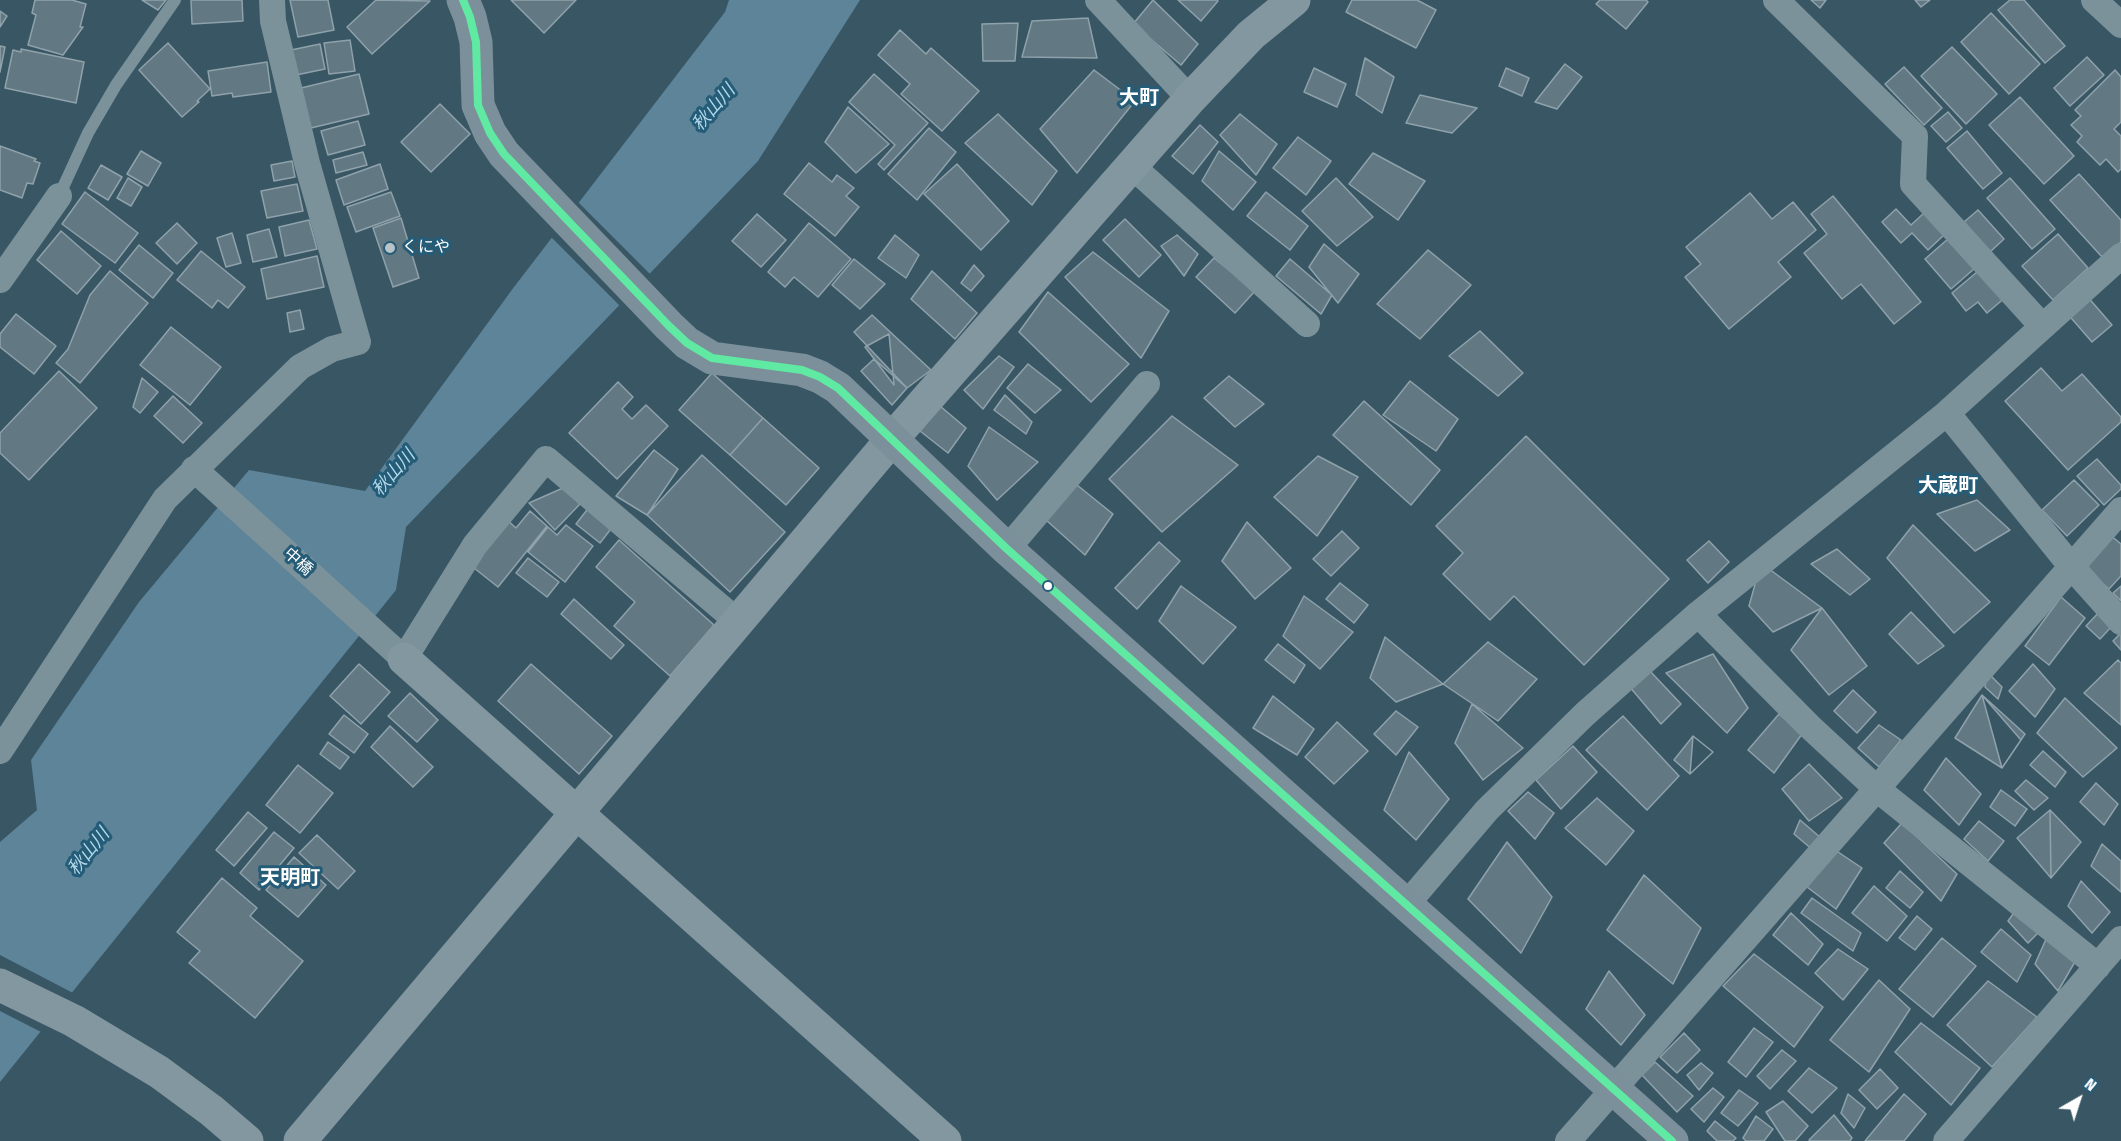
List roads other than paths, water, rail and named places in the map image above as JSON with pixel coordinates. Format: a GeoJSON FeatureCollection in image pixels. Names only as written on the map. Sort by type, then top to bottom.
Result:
{"type":"FeatureCollection","features":[{"type":"Feature","properties":{"kind":"main road"},"geometry":{"type":"LineString","coordinates":[[463,0],[476,42],[478,105],[504,154],[687,343],[712,358],[802,370],[838,388],[1007,549],[1672,1141]]}},
{"type":"Feature","properties":{"kind":"street"},"geometry":{"type":"LineString","coordinates":[[0,752],[165,498],[201,476],[300,367],[332,349],[358,342],[307,163],[273,21],[272,0]]}},
{"type":"Feature","properties":{"kind":"street"},"geometry":{"type":"LineString","coordinates":[[1098,0],[1190,99]]}},
{"type":"Feature","properties":{"kind":"street"},"geometry":{"type":"LineString","coordinates":[[300,1141],[892,439],[1190,99],[1251,35],[1294,0]]}},
{"type":"Feature","properties":{"kind":"street"},"geometry":{"type":"LineString","coordinates":[[1776,0],[1915,136],[1913,184],[2042,326]]}},
{"type":"Feature","properties":{"kind":"street"},"geometry":{"type":"LineString","coordinates":[[2094,0],[2121,25]]}},
{"type":"Feature","properties":{"kind":"street"},"geometry":{"type":"LineString","coordinates":[[1132,166],[1307,324]]}},
{"type":"Feature","properties":{"kind":"street"},"geometry":{"type":"LineString","coordinates":[[0,280],[59,196]]}},
{"type":"Feature","properties":{"kind":"street"},"geometry":{"type":"LineString","coordinates":[[1406,905],[1487,810],[1585,714],[1698,614],[1947,413],[2121,256]]}},
{"type":"Feature","properties":{"kind":"street"},"geometry":{"type":"LineString","coordinates":[[1007,549],[1147,384]]}},
{"type":"Feature","properties":{"kind":"street"},"geometry":{"type":"LineString","coordinates":[[1947,413],[2071,566],[2121,622]]}},
{"type":"Feature","properties":{"kind":"street"},"geometry":{"type":"LineString","coordinates":[[737,621],[546,459],[475,545],[396,650],[945,1141]]}},
{"type":"Feature","properties":{"kind":"street","name":"中橋"},"geometry":{"type":"LineString","coordinates":[[201,476],[396,650]]}},
{"type":"Feature","properties":{"kind":"street"},"geometry":{"type":"LineString","coordinates":[[1568,1141],[2121,510]]}},
{"type":"Feature","properties":{"kind":"street"},"geometry":{"type":"LineString","coordinates":[[1698,614],[1809,726],[1877,789],[2098,966]]}},
{"type":"Feature","properties":{"kind":"street"},"geometry":{"type":"LineString","coordinates":[[1946,1141],[2121,939]]}},
{"type":"Feature","properties":{"kind":"street"},"geometry":{"type":"LineString","coordinates":[[0,985],[74,1022],[159,1072],[212,1111],[247,1141]]}},
{"type":"Feature","properties":{"kind":"lane"},"geometry":{"type":"LineString","coordinates":[[59,196],[93,124],[116,85],[175,0]]}},
{"type":"Feature","properties":{"kind":"water","name":"秋山川"},"geometry":{"type":"Polygon","coordinates":[[[729,0],[860,0],[758,161],[406,527],[396,590],[0,1082],[0,842],[37,810],[31,760],[139,602],[249,470],[365,491],[514,287],[725,12],[729,0]]]}},
{"type":"Feature","properties":{"kind":"place","name":"くにや"},"geometry":{"type":"Point","coordinates":[390,248]}},
{"type":"Feature","properties":{"kind":"district","name":"大町"},"geometry":{"type":"Point","coordinates":[1139,98]}},
{"type":"Feature","properties":{"kind":"district","name":"大蔵町"},"geometry":{"type":"Point","coordinates":[1948,486]}},
{"type":"Feature","properties":{"kind":"district","name":"天明町"},"geometry":{"type":"Point","coordinates":[290,878]}}]}
